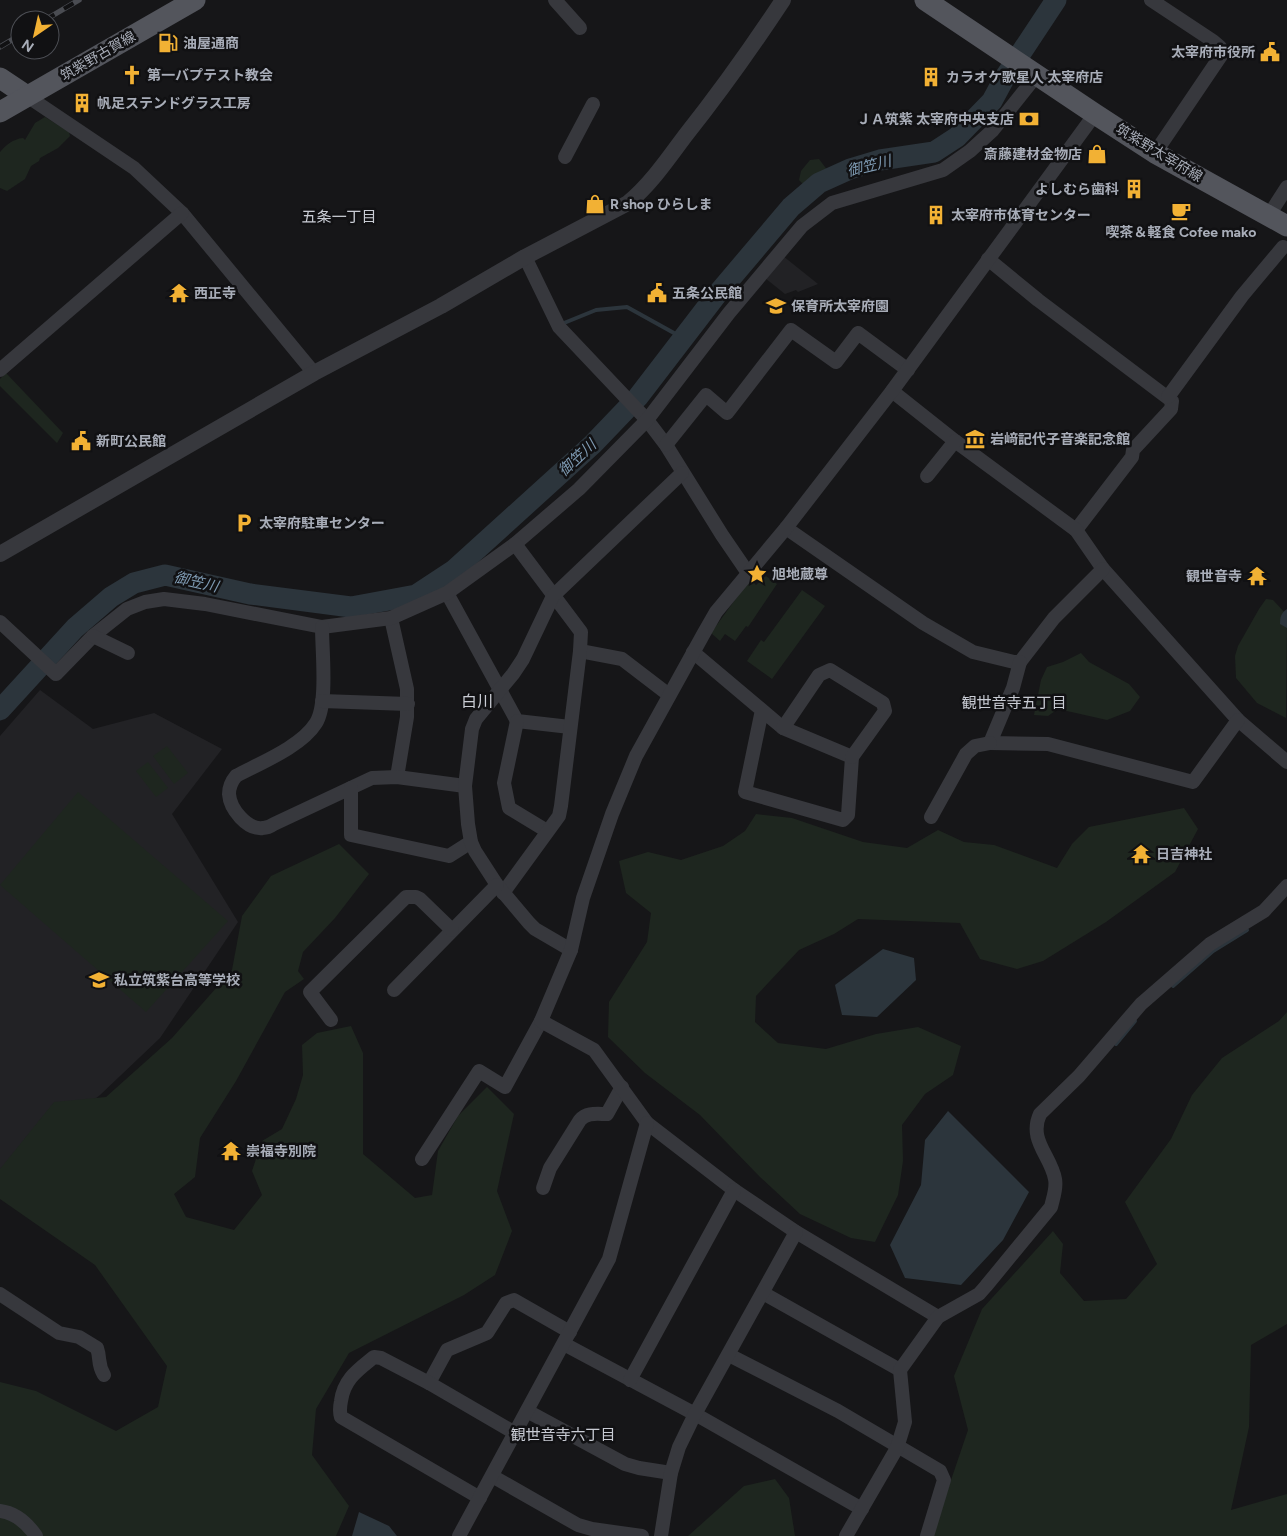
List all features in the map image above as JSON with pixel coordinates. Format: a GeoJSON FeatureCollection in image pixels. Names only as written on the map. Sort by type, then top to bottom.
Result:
{"type":"FeatureCollection","features":[{"type":"Feature","properties":{"kind":"main road","name":"筑紫野古賀線"},"geometry":{"type":"LineString","coordinates":[[0,112],[195,0]]}},
{"type":"Feature","properties":{"kind":"main road","name":"筑紫野太宰府線"},"geometry":{"type":"LineString","coordinates":[[925,0],[1156,153],[1287,226]]}},
{"type":"Feature","properties":{"kind":"main road"},"geometry":{"type":"LineString","coordinates":[[0,78],[27,96]]}},
{"type":"Feature","properties":{"kind":"street"},"geometry":{"type":"LineString","coordinates":[[555,0],[580,28]]}},
{"type":"Feature","properties":{"kind":"street"},"geometry":{"type":"LineString","coordinates":[[0,554],[314,373],[442,306],[525,257],[618,209],[637,195],[733,75],[782,0]]}},
{"type":"Feature","properties":{"kind":"street"},"geometry":{"type":"LineString","coordinates":[[1152,0],[1213,41],[1220,47],[1222,54],[1156,153]]}},
{"type":"Feature","properties":{"kind":"street"},"geometry":{"type":"LineString","coordinates":[[0,622],[56,674],[93,636],[127,609],[145,602],[164,599],[205,604],[322,627],[391,618],[447,593],[515,544],[579,489],[646,418],[729,313],[802,226],[832,203],[943,170],[970,151],[993,130],[1036,74]]}},
{"type":"Feature","properties":{"kind":"street"},"geometry":{"type":"LineString","coordinates":[[27,96],[134,168],[182,213],[314,373]]}},
{"type":"Feature","properties":{"kind":"street"},"geometry":{"type":"LineString","coordinates":[[565,157],[593,104]]}},
{"type":"Feature","properties":{"kind":"street"},"geometry":{"type":"LineString","coordinates":[[422,1159],[479,1071],[505,1087],[541,1021],[571,950],[583,898],[612,814],[636,756],[716,612],[786,528],[908,370],[1095,114]]}},
{"type":"Feature","properties":{"kind":"street"},"geometry":{"type":"LineString","coordinates":[[1269,215],[1287,188]]}},
{"type":"Feature","properties":{"kind":"street"},"geometry":{"type":"LineString","coordinates":[[0,370],[182,213]]}},
{"type":"Feature","properties":{"kind":"street"},"geometry":{"type":"LineString","coordinates":[[1168,397],[1242,296],[1283,248]]}},
{"type":"Feature","properties":{"kind":"street"},"geometry":{"type":"LineString","coordinates":[[525,257],[559,327],[646,418],[666,445],[682,473],[748,572]]}},
{"type":"Feature","properties":{"kind":"street"},"geometry":{"type":"LineString","coordinates":[[988,259],[1038,300],[1172,400],[1171,409],[1133,450],[1132,457],[1076,530]]}},
{"type":"Feature","properties":{"kind":"street"},"geometry":{"type":"LineString","coordinates":[[666,445],[706,395],[727,413],[791,330],[836,362],[858,333],[908,370]]}},
{"type":"Feature","properties":{"kind":"street"},"geometry":{"type":"LineString","coordinates":[[892,391],[955,441],[1076,530],[1103,568],[1238,720],[1287,762]]}},
{"type":"Feature","properties":{"kind":"street"},"geometry":{"type":"LineString","coordinates":[[927,476],[955,441]]}},
{"type":"Feature","properties":{"kind":"street"},"geometry":{"type":"LineString","coordinates":[[571,950],[535,929],[500,889],[475,851],[471,842],[465,786],[472,729],[476,719],[514,674],[553,596],[682,473]]}},
{"type":"Feature","properties":{"kind":"street"},"geometry":{"type":"LineString","coordinates":[[786,528],[923,623],[965,648],[987,657],[1020,662]]}},
{"type":"Feature","properties":{"kind":"street"},"geometry":{"type":"LineString","coordinates":[[394,990],[452,930],[500,889],[559,816],[581,632],[515,544]]}},
{"type":"Feature","properties":{"kind":"street"},"geometry":{"type":"LineString","coordinates":[[990,743],[1013,688],[1020,662],[1054,618],[1103,568]]}},
{"type":"Feature","properties":{"kind":"street"},"geometry":{"type":"LineString","coordinates":[[447,593],[517,721],[504,783],[509,808],[547,831]]}},
{"type":"Feature","properties":{"kind":"street"},"geometry":{"type":"LineString","coordinates":[[391,618],[408,689],[407,717],[397,777]]}},
{"type":"Feature","properties":{"kind":"street"},"geometry":{"type":"LineString","coordinates":[[322,627],[322,701],[316,723],[293,744],[236,776],[231,783],[229,794],[233,807],[242,820],[261,828],[274,824],[372,778],[397,777],[465,786]]}},
{"type":"Feature","properties":{"kind":"street"},"geometry":{"type":"LineString","coordinates":[[93,636],[128,653]]}},
{"type":"Feature","properties":{"kind":"street"},"geometry":{"type":"LineString","coordinates":[[580,651],[622,659],[669,695]]}},
{"type":"Feature","properties":{"kind":"street"},"geometry":{"type":"LineString","coordinates":[[693,652],[782,728],[852,757]]}},
{"type":"Feature","properties":{"kind":"street"},"geometry":{"type":"LineString","coordinates":[[762,710],[744,792],[843,820],[848,815],[852,757],[885,710],[883,703],[830,670],[819,675],[782,728]]}},
{"type":"Feature","properties":{"kind":"street"},"geometry":{"type":"LineString","coordinates":[[322,701],[408,704]]}},
{"type":"Feature","properties":{"kind":"street"},"geometry":{"type":"LineString","coordinates":[[931,817],[966,754],[975,746],[990,743],[1048,744],[1192,782],[1238,720]]}},
{"type":"Feature","properties":{"kind":"street"},"geometry":{"type":"LineString","coordinates":[[517,721],[570,727]]}},
{"type":"Feature","properties":{"kind":"street"},"geometry":{"type":"LineString","coordinates":[[352,788],[351,835],[449,856],[471,842]]}},
{"type":"Feature","properties":{"kind":"street"},"geometry":{"type":"LineString","coordinates":[[846,1536],[897,1448],[905,1422],[900,1370],[938,1317],[979,1294],[1050,1207],[1055,1179],[1037,1134],[1037,1122],[1040,1114],[1079,1076],[1141,1004],[1210,944],[1264,910],[1287,886]]}},
{"type":"Feature","properties":{"kind":"street"},"geometry":{"type":"LineString","coordinates":[[331,1020],[310,992],[406,897],[420,899],[452,930]]}},
{"type":"Feature","properties":{"kind":"street"},"geometry":{"type":"LineString","coordinates":[[541,1021],[594,1050],[647,1122],[734,1190],[796,1232],[938,1317]]}},
{"type":"Feature","properties":{"kind":"street"},"geometry":{"type":"LineString","coordinates":[[543,1188],[550,1168],[580,1120],[584,1115],[607,1114],[622,1087]]}},
{"type":"Feature","properties":{"kind":"street"},"geometry":{"type":"LineString","coordinates":[[459,1536],[609,1259],[647,1122]]}},
{"type":"Feature","properties":{"kind":"street"},"geometry":{"type":"LineString","coordinates":[[630,1380],[734,1190]]}},
{"type":"Feature","properties":{"kind":"street"},"geometry":{"type":"LineString","coordinates":[[661,1536],[671,1472],[679,1447],[695,1414],[729,1356],[796,1232]]}},
{"type":"Feature","properties":{"kind":"street"},"geometry":{"type":"LineString","coordinates":[[0,1294],[59,1333],[79,1337],[97,1348],[100,1355],[99,1365],[104,1375]]}},
{"type":"Feature","properties":{"kind":"street"},"geometry":{"type":"LineString","coordinates":[[763,1294],[900,1370]]}},
{"type":"Feature","properties":{"kind":"street"},"geometry":{"type":"LineString","coordinates":[[429,1383],[447,1350],[487,1333],[506,1303],[514,1300],[630,1380],[695,1414],[862,1509]]}},
{"type":"Feature","properties":{"kind":"street"},"geometry":{"type":"LineString","coordinates":[[729,1356],[838,1412],[897,1448],[940,1471],[944,1480],[927,1536]]}},
{"type":"Feature","properties":{"kind":"street"},"geometry":{"type":"LineString","coordinates":[[480,1498],[341,1417],[342,1392],[347,1382],[352,1374],[374,1357],[381,1358],[429,1383],[515,1433]]}},
{"type":"Feature","properties":{"kind":"street"},"geometry":{"type":"LineString","coordinates":[[527,1411],[625,1464],[639,1468],[671,1472]]}},
{"type":"Feature","properties":{"kind":"street"},"geometry":{"type":"LineString","coordinates":[[492,1476],[578,1525],[592,1529],[642,1536]]}},
{"type":"Feature","properties":{"kind":"street"},"geometry":{"type":"LineString","coordinates":[[0,1511],[15,1515],[28,1525],[36,1536]]}},
{"type":"Feature","properties":{"kind":"shaded area"},"geometry":{"type":"Polygon","coordinates":[[[45,117],[69,132],[70,136],[58,148],[40,158],[39,161],[31,166],[25,179],[7,191],[0,188],[0,152],[13,141],[23,138],[25,140],[35,123],[45,117]]]}},
{"type":"Feature","properties":{"kind":"shaded area"},"geometry":{"type":"Polygon","coordinates":[[[819,159],[828,171],[828,181],[824,186],[814,184],[804,192],[802,188],[804,185],[799,180],[801,171],[810,160],[819,159]]]}},
{"type":"Feature","properties":{"kind":"shaded area"},"geometry":{"type":"Polygon","coordinates":[[[783,256],[818,284],[798,292],[796,290],[785,294],[765,278],[783,256]]]}},
{"type":"Feature","properties":{"kind":"shaded area"},"geometry":{"type":"Polygon","coordinates":[[[6,373],[63,433],[57,443],[0,386],[0,379],[6,373]]]}},
{"type":"Feature","properties":{"kind":"shaded area"},"geometry":{"type":"Polygon","coordinates":[[[766,576],[777,584],[748,627],[746,626],[735,641],[725,634],[720,641],[711,633],[750,579],[756,585],[766,576]]]}},
{"type":"Feature","properties":{"kind":"shaded area"},"geometry":{"type":"Polygon","coordinates":[[[802,590],[825,606],[772,679],[747,661],[761,640],[764,642],[802,590]]]}},
{"type":"Feature","properties":{"kind":"shaded area"},"geometry":{"type":"Polygon","coordinates":[[[1266,599],[1273,600],[1287,615],[1286,718],[1257,703],[1236,678],[1235,656],[1238,646],[1266,599]]]}},
{"type":"Feature","properties":{"kind":"shaded area"},"geometry":{"type":"Polygon","coordinates":[[[1287,609],[1287,628],[1280,624],[1280,619],[1283,612],[1287,609]]]}},
{"type":"Feature","properties":{"kind":"shaded area"},"geometry":{"type":"Polygon","coordinates":[[[1081,653],[1089,662],[1129,684],[1140,697],[1130,711],[1107,720],[1058,709],[1048,716],[1034,715],[1041,680],[1047,667],[1081,653]]]}},
{"type":"Feature","properties":{"kind":"shaded area","name":"私立筑紫台高等学校"},"geometry":{"type":"Polygon","coordinates":[[[40,690],[93,729],[154,713],[222,749],[172,814],[238,922],[160,1038],[100,1095],[0,1172],[0,736],[40,690]]]}},
{"type":"Feature","properties":{"kind":"shaded area"},"geometry":{"type":"Polygon","coordinates":[[[167,746],[188,773],[174,784],[153,756],[167,746]]]}},
{"type":"Feature","properties":{"kind":"shaded area"},"geometry":{"type":"Polygon","coordinates":[[[148,762],[168,788],[156,797],[136,771],[148,762]]]}},
{"type":"Feature","properties":{"kind":"shaded area"},"geometry":{"type":"Polygon","coordinates":[[[78,792],[228,921],[146,1012],[0,885],[78,792]]]}},
{"type":"Feature","properties":{"kind":"shaded area"},"geometry":{"type":"Polygon","coordinates":[[[1184,808],[1198,829],[1175,872],[1106,922],[1043,961],[1017,969],[980,959],[960,923],[858,919],[834,934],[799,950],[756,996],[755,1022],[778,1043],[826,1049],[876,1034],[918,1027],[961,1046],[953,1075],[925,1094],[902,1125],[903,1161],[898,1195],[875,1242],[851,1238],[800,1214],[760,1177],[700,1115],[645,1073],[608,1037],[609,1002],[647,942],[651,913],[626,893],[619,861],[648,852],[681,860],[723,846],[745,831],[756,814],[792,818],[863,842],[907,848],[938,830],[964,842],[994,845],[1057,868],[1072,844],[1089,827],[1184,808]]]}},
{"type":"Feature","properties":{"kind":"shaded area"},"geometry":{"type":"Polygon","coordinates":[[[339,844],[369,874],[335,918],[303,952],[298,971],[304,979],[285,992],[236,1081],[200,1138],[195,1177],[174,1194],[186,1217],[234,1230],[262,1195],[252,1171],[262,1141],[282,1129],[296,1099],[303,1075],[302,1045],[317,1033],[351,1026],[363,1053],[363,1154],[415,1198],[432,1195],[438,1151],[458,1116],[487,1087],[514,1114],[497,1191],[512,1231],[495,1275],[464,1295],[349,1353],[316,1409],[312,1455],[349,1506],[336,1536],[0,1536],[0,1382],[36,1391],[116,1431],[158,1407],[167,1366],[95,1265],[0,1199],[0,1169],[54,1102],[106,1097],[172,1038],[232,970],[242,916],[271,876],[339,844]]]}},
{"type":"Feature","properties":{"kind":"shaded area"},"geometry":{"type":"Polygon","coordinates":[[[883,949],[914,958],[916,980],[877,1017],[842,1015],[835,985],[883,949]]]}},
{"type":"Feature","properties":{"kind":"shaded area"},"geometry":{"type":"Polygon","coordinates":[[[1287,1012],[1287,1324],[1251,1345],[1249,1427],[1231,1510],[1287,1494],[1287,1536],[932,1536],[968,1430],[954,1376],[982,1309],[1053,1231],[1063,1244],[1060,1273],[1084,1301],[1126,1299],[1157,1264],[1125,1202],[1171,1139],[1192,1095],[1222,1058],[1279,1021],[1287,1012]]]}},
{"type":"Feature","properties":{"kind":"shaded area"},"geometry":{"type":"Polygon","coordinates":[[[948,1111],[1029,1192],[1003,1240],[961,1285],[905,1278],[890,1245],[921,1185],[925,1140],[948,1111]]]}},
{"type":"Feature","properties":{"kind":"shaded area"},"geometry":{"type":"Polygon","coordinates":[[[775,1479],[789,1498],[795,1536],[688,1536],[744,1486],[775,1479]]]}},
{"type":"Feature","properties":{"kind":"shaded area"},"geometry":{"type":"Polygon","coordinates":[[[359,1512],[389,1526],[397,1536],[352,1536],[359,1512]]]}},
{"type":"Feature","properties":{"kind":"waterway","name":"御笠川"},"geometry":{"type":"LineString","coordinates":[[0,710],[75,628],[111,597],[134,583],[165,575],[250,594],[351,607],[416,595],[454,570],[593,444],[638,397],[714,298],[791,207],[819,183],[850,169],[880,160],[934,152],[957,137],[992,101],[1005,77],[1056,0]]}},
{"type":"Feature","properties":{"kind":"waterway"},"geometry":{"type":"LineString","coordinates":[[564,323],[596,310],[627,307],[683,338]]}},
{"type":"Feature","properties":{"kind":"waterway"},"geometry":{"type":"LineString","coordinates":[[1173,986],[1213,951],[1247,930]]}},
{"type":"Feature","properties":{"kind":"waterway"},"geometry":{"type":"LineString","coordinates":[[1116,1044],[1135,1021]]}},
{"type":"Feature","properties":{"kind":"railway"},"geometry":{"type":"LineString","coordinates":[[60,11],[79,0]]}},
{"type":"Feature","properties":{"kind":"railway"},"geometry":{"type":"LineString","coordinates":[[0,47],[10,41]]}},
{"type":"Feature","properties":{"kind":"place","name":"油屋通商"},"geometry":{"type":"Point","coordinates":[168,43]}},
{"type":"Feature","properties":{"kind":"place","name":"太宰府市役所"},"geometry":{"type":"Point","coordinates":[1270,52]}},
{"type":"Feature","properties":{"kind":"place","name":"第一バプテスト教会"},"geometry":{"type":"Point","coordinates":[132,75]}},
{"type":"Feature","properties":{"kind":"place","name":"カラオケ歌星人 太宰府店"},"geometry":{"type":"Point","coordinates":[931,77]}},
{"type":"Feature","properties":{"kind":"place","name":"帆足ステンドグラス工房"},"geometry":{"type":"Point","coordinates":[82,103]}},
{"type":"Feature","properties":{"kind":"place","name":"ＪＡ筑紫 太宰府中央支店"},"geometry":{"type":"Point","coordinates":[1029,119]}},
{"type":"Feature","properties":{"kind":"place","name":"斎藤建材金物店"},"geometry":{"type":"Point","coordinates":[1097,154]}},
{"type":"Feature","properties":{"kind":"place","name":"よしむら歯科"},"geometry":{"type":"Point","coordinates":[1134,189]}},
{"type":"Feature","properties":{"kind":"place","name":"R shop ひらしま"},"geometry":{"type":"Point","coordinates":[595,204]}},
{"type":"Feature","properties":{"kind":"place","name":"喫茶＆軽食 Cofee mako"},"geometry":{"type":"Point","coordinates":[1181,211]}},
{"type":"Feature","properties":{"kind":"place","name":"太宰府市体育センター"},"geometry":{"type":"Point","coordinates":[936,215]}},
{"type":"Feature","properties":{"kind":"place","name":"西正寺"},"geometry":{"type":"Point","coordinates":[179,293]}},
{"type":"Feature","properties":{"kind":"place","name":"五条公民館"},"geometry":{"type":"Point","coordinates":[657,293]}},
{"type":"Feature","properties":{"kind":"place","name":"保育所太宰府園"},"geometry":{"type":"Point","coordinates":[776,306]}},
{"type":"Feature","properties":{"kind":"place","name":"岩﨑記代子音楽記念館"},"geometry":{"type":"Point","coordinates":[975,439]}},
{"type":"Feature","properties":{"kind":"place","name":"新町公民館"},"geometry":{"type":"Point","coordinates":[81,441]}},
{"type":"Feature","properties":{"kind":"place","name":"太宰府駐車センター"},"geometry":{"type":"Point","coordinates":[244,523]}},
{"type":"Feature","properties":{"kind":"place","name":"旭地蔵尊"},"geometry":{"type":"Point","coordinates":[757,574]}},
{"type":"Feature","properties":{"kind":"place","name":"観世音寺"},"geometry":{"type":"Point","coordinates":[1257,576]}},
{"type":"Feature","properties":{"kind":"place","name":"日吉神社"},"geometry":{"type":"Point","coordinates":[1141,854]}},
{"type":"Feature","properties":{"kind":"place","name":"私立筑紫台高等学校"},"geometry":{"type":"Point","coordinates":[99,980]}},
{"type":"Feature","properties":{"kind":"place","name":"崇福寺別院"},"geometry":{"type":"Point","coordinates":[231,1151]}},
{"type":"Feature","properties":{"kind":"district","name":"五条一丁目"},"geometry":{"type":"Point","coordinates":[339,217]}},
{"type":"Feature","properties":{"kind":"district","name":"白川"},"geometry":{"type":"Point","coordinates":[477,701]}},
{"type":"Feature","properties":{"kind":"district","name":"観世音寺五丁目"},"geometry":{"type":"Point","coordinates":[1014,703]}},
{"type":"Feature","properties":{"kind":"district","name":"観世音寺六丁目"},"geometry":{"type":"Point","coordinates":[563,1435]}}]}
